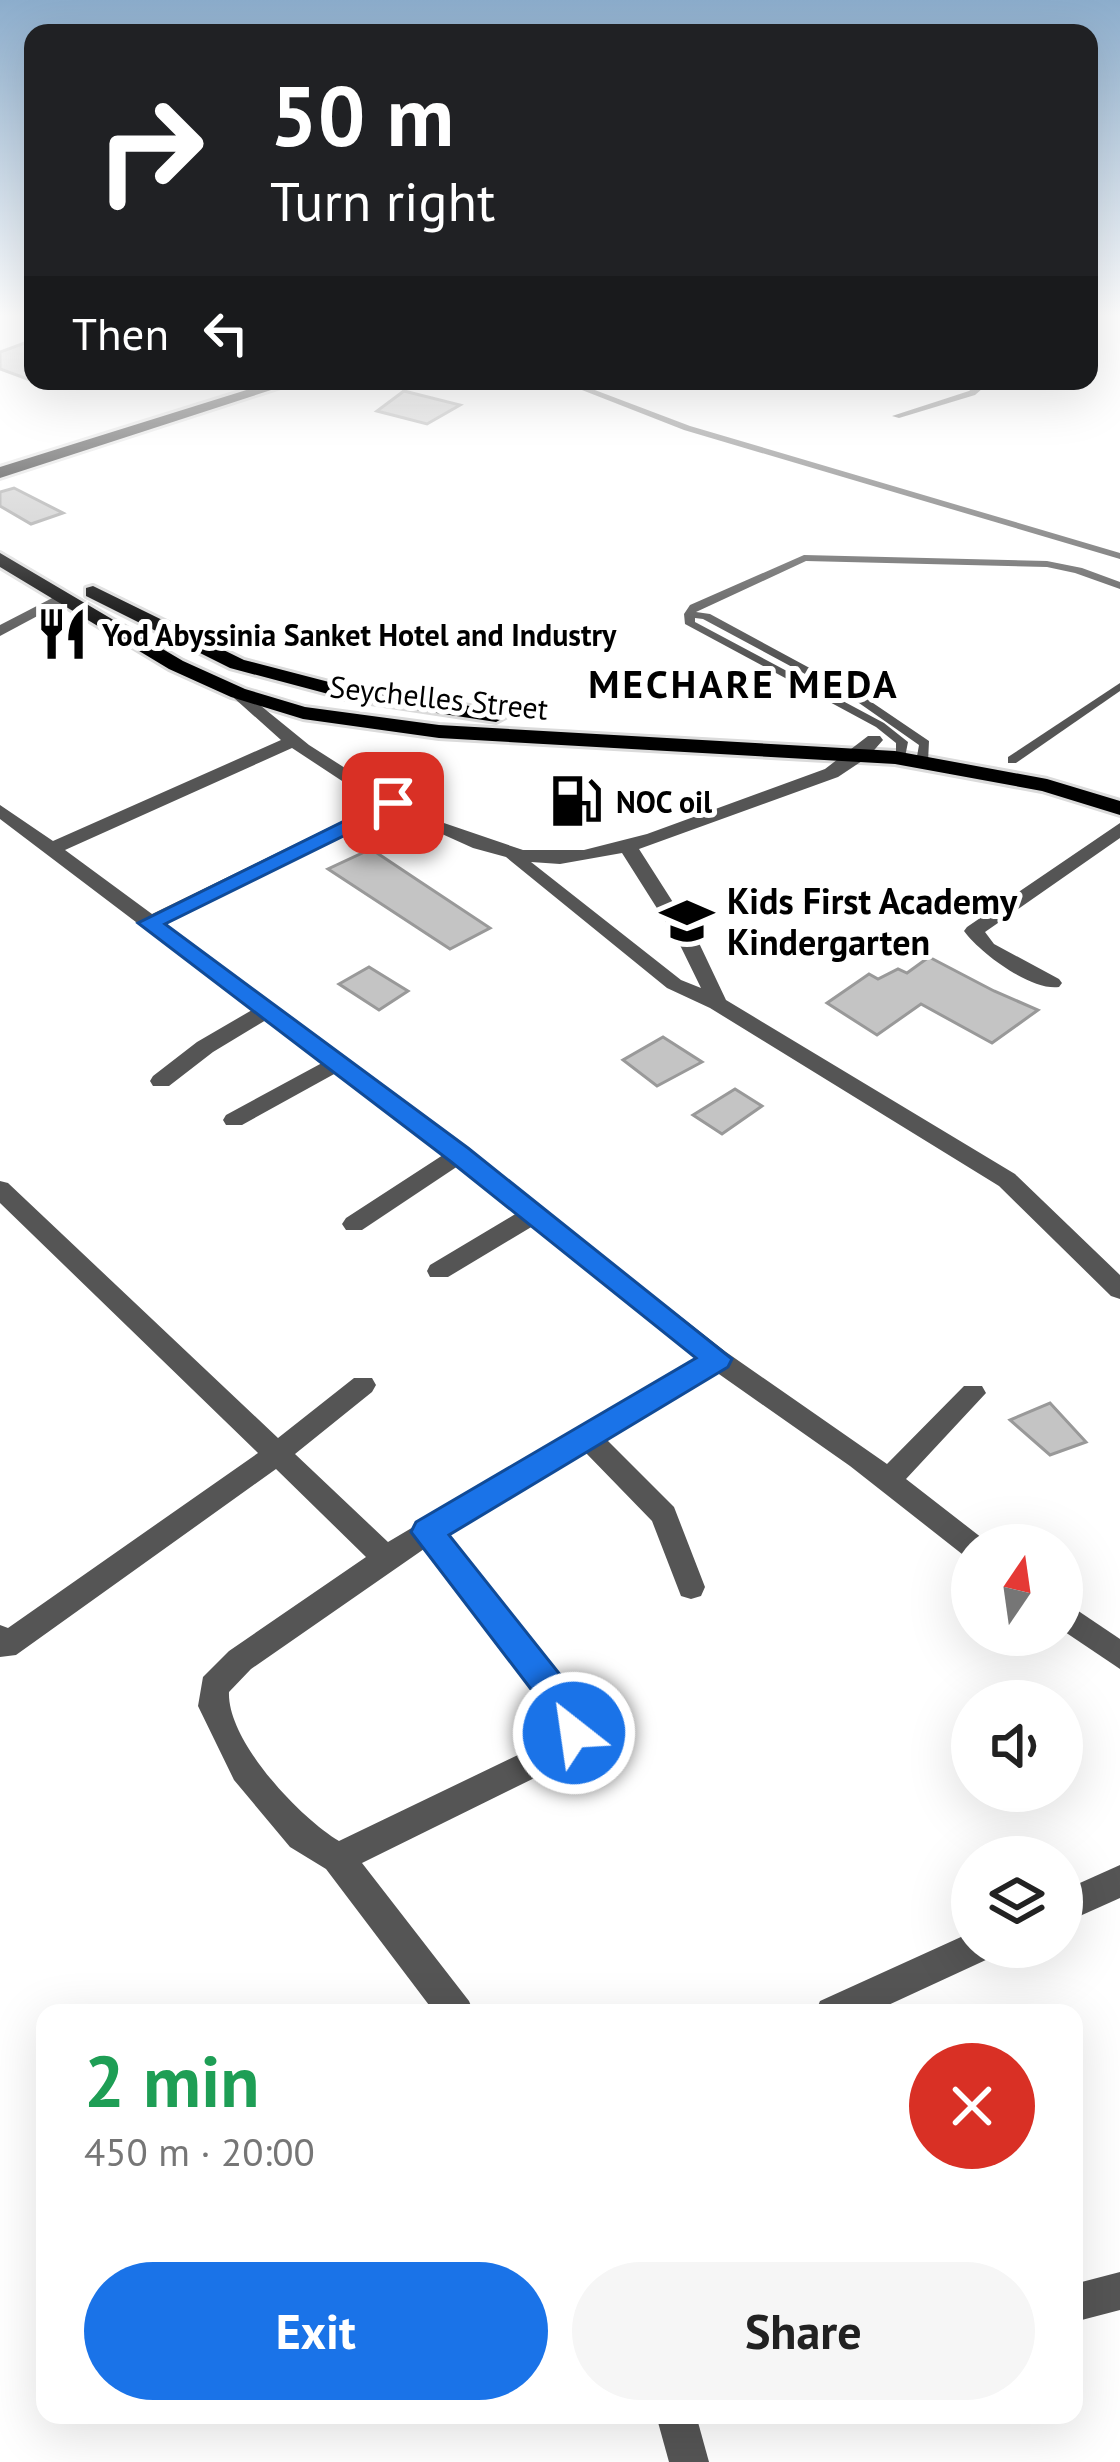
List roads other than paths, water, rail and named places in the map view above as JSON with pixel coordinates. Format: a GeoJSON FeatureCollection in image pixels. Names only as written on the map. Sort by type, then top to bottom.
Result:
{"type":"FeatureCollection","features":[{"type":"Feature","properties":{"kind":"main road"},"geometry":{"type":"LineString","coordinates":[[0,461],[104,428]]}},
{"type":"Feature","properties":{"kind":"main road"},"geometry":{"type":"LineString","coordinates":[[0,473],[143,428]]}},
{"type":"Feature","properties":{"kind":"main road","name":"Seychelles Street"},"geometry":{"type":"LineString","coordinates":[[0,540],[183,640],[237,664],[296,682],[490,716],[1012,760],[1120,789]]}},
{"type":"Feature","properties":{"kind":"main road","name":"Seychelles Street"},"geometry":{"type":"LineString","coordinates":[[0,559],[183,667],[240,694],[358,723],[868,747]]}},
{"type":"Feature","properties":{"kind":"main road","name":"Seychelles Street"},"geometry":{"type":"LineString","coordinates":[[912,752],[1120,808]]}},
{"type":"Feature","properties":{"kind":"street"},"geometry":{"type":"LineString","coordinates":[[0,631],[65,597]]}},
{"type":"Feature","properties":{"kind":"street"},"geometry":{"type":"LineString","coordinates":[[240,694],[291,742],[393,803],[476,845],[515,858],[572,857],[628,846],[842,769],[868,747]]}},
{"type":"Feature","properties":{"kind":"street"},"geometry":{"type":"LineString","coordinates":[[53,848],[291,742]]}},
{"type":"Feature","properties":{"kind":"street"},"geometry":{"type":"LineString","coordinates":[[149,923],[393,803]]}},
{"type":"Feature","properties":{"kind":"street"},"geometry":{"type":"LineString","coordinates":[[0,810],[459,1155],[717,1359],[951,1529]]}},
{"type":"Feature","properties":{"kind":"street"},"geometry":{"type":"LineString","coordinates":[[1052,983],[987,948],[974,931],[1120,829]]}},
{"type":"Feature","properties":{"kind":"street"},"geometry":{"type":"LineString","coordinates":[[628,846],[652,893],[707,969],[717,1003]]}},
{"type":"Feature","properties":{"kind":"street"},"geometry":{"type":"LineString","coordinates":[[515,858],[674,984],[717,1003],[1007,1180],[1120,1290]]}},
{"type":"Feature","properties":{"kind":"street"},"geometry":{"type":"LineString","coordinates":[[161,1081],[205,1047],[266,1011]]}},
{"type":"Feature","properties":{"kind":"street"},"geometry":{"type":"LineString","coordinates":[[234,1120],[336,1064]]}},
{"type":"Feature","properties":{"kind":"street"},"geometry":{"type":"LineString","coordinates":[[353,1224],[459,1155]]}},
{"type":"Feature","properties":{"kind":"street"},"geometry":{"type":"LineString","coordinates":[[0,1189],[386,1558]]}},
{"type":"Feature","properties":{"kind":"street"},"geometry":{"type":"LineString","coordinates":[[439,1271],[534,1214]]}},
{"type":"Feature","properties":{"kind":"street"},"geometry":{"type":"LineString","coordinates":[[450,2004],[338,1858],[301,1836],[245,1770],[213,1706],[214,1687],[240,1660],[386,1558],[717,1359]]}},
{"type":"Feature","properties":{"kind":"street"},"geometry":{"type":"LineString","coordinates":[[0,1638],[5,1646],[277,1454],[363,1385]]}},
{"type":"Feature","properties":{"kind":"street"},"geometry":{"type":"LineString","coordinates":[[889,1480],[973,1393]]}},
{"type":"Feature","properties":{"kind":"street"},"geometry":{"type":"LineString","coordinates":[[587,1437],[664,1515],[691,1587]]}},
{"type":"Feature","properties":{"kind":"street"},"geometry":{"type":"LineString","coordinates":[[338,1858],[560,1750],[574,1733],[568,1712],[427,1532]]}},
{"type":"Feature","properties":{"kind":"street"},"geometry":{"type":"LineString","coordinates":[[1083,1629],[1120,1656]]}},
{"type":"Feature","properties":{"kind":"street"},"geometry":{"type":"LineString","coordinates":[[1083,1898],[1120,1881]]}},
{"type":"Feature","properties":{"kind":"street"},"geometry":{"type":"LineString","coordinates":[[852,2004],[951,1958]]}},
{"type":"Feature","properties":{"kind":"street"},"geometry":{"type":"LineString","coordinates":[[1083,2301],[1120,2291]]}},
{"type":"Feature","properties":{"kind":"street"},"geometry":{"type":"LineString","coordinates":[[678,2424],[689,2462]]}},
{"type":"Feature","properties":{"kind":"lane"},"geometry":{"type":"LineString","coordinates":[[687,428],[1120,556]]}},
{"type":"Feature","properties":{"kind":"lane"},"geometry":{"type":"LineString","coordinates":[[998,523],[1010,562]]}},
{"type":"Feature","properties":{"kind":"lane"},"geometry":{"type":"LineString","coordinates":[[912,752],[844,704],[690,624],[689,614],[694,607],[804,558],[1010,562],[1066,567],[1120,586]]}},
{"type":"Feature","properties":{"kind":"lane"},"geometry":{"type":"LineString","coordinates":[[689,614],[706,616],[878,710],[912,752]]}},
{"type":"Feature","properties":{"kind":"lane"},"geometry":{"type":"LineString","coordinates":[[1012,760],[1120,686]]}},
{"type":"Feature","properties":{"kind":"place","name":"Yod Abyssinia Sanket Hotel and Industry"},"geometry":{"type":"Point","coordinates":[62,634]}},
{"type":"Feature","properties":{"kind":"place","name":"NOC oil"},"geometry":{"type":"Point","coordinates":[576,801]}},
{"type":"Feature","properties":{"kind":"place","name":"Kids First Academy Kindergarten"},"geometry":{"type":"Point","coordinates":[687,921]}},
{"type":"Feature","properties":{"kind":"district","name":"MECHARE MEDA"},"geometry":{"type":"Point","coordinates":[744,683]}}]}
